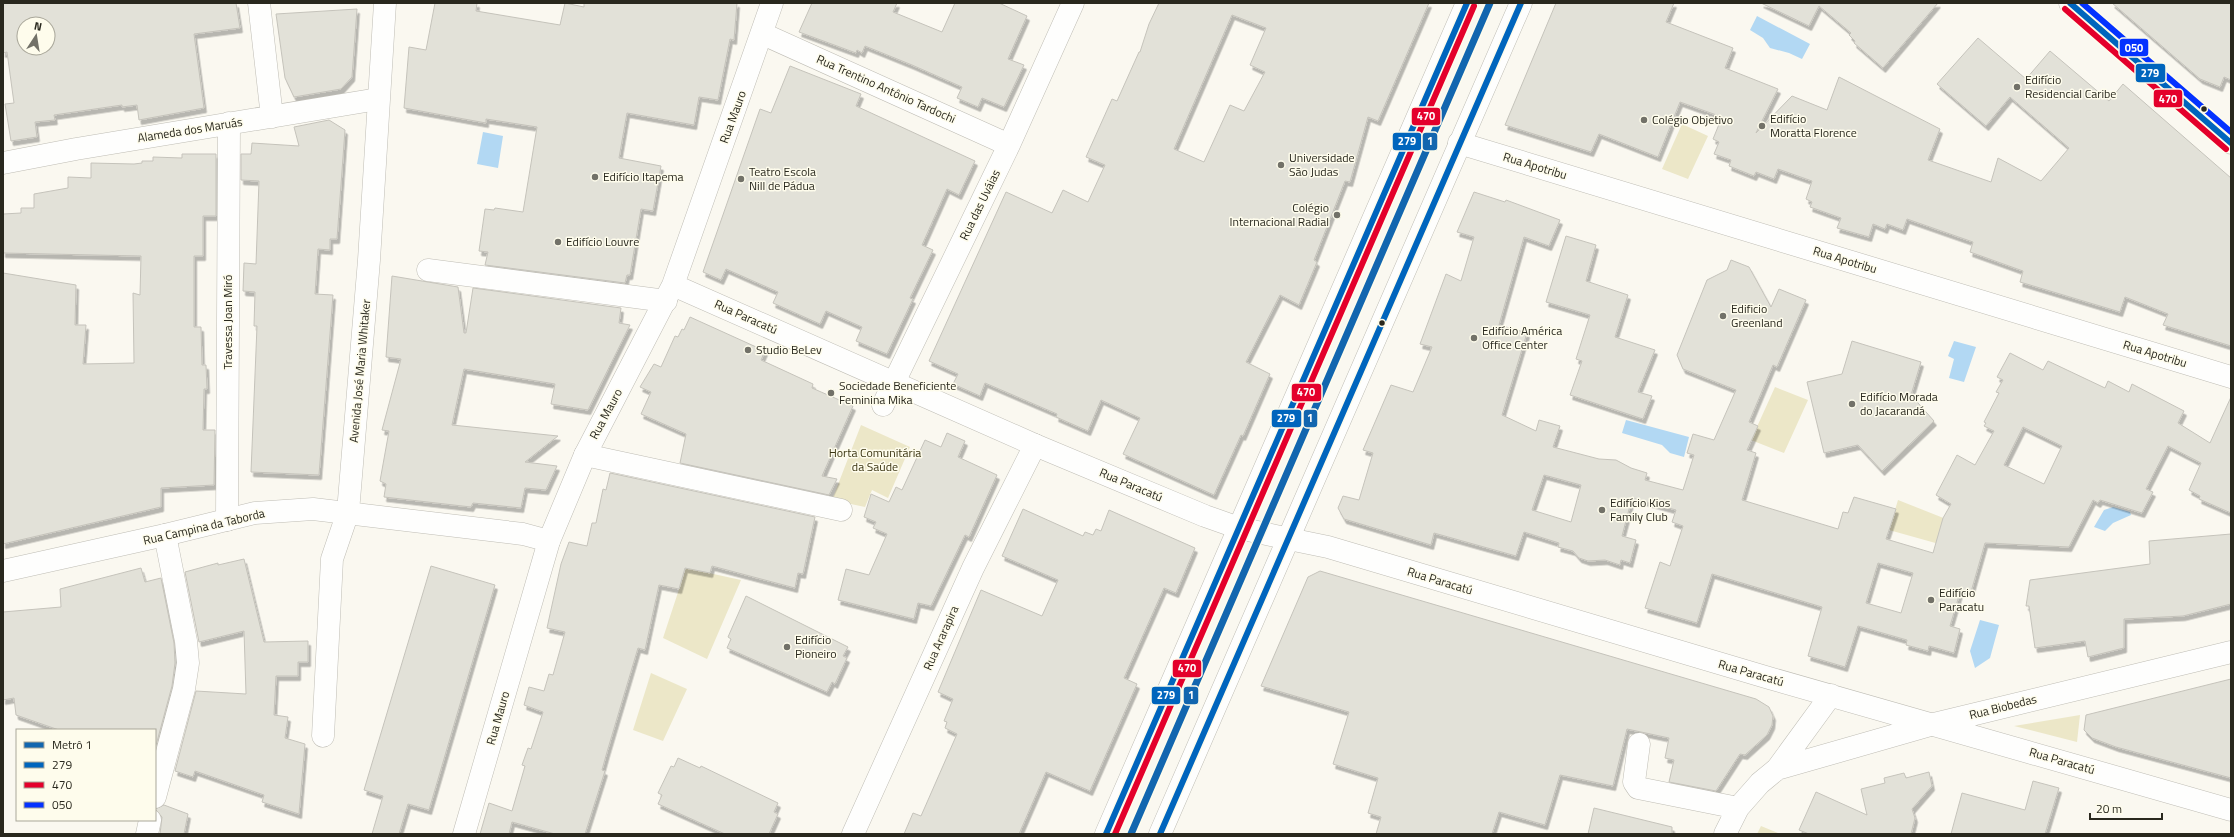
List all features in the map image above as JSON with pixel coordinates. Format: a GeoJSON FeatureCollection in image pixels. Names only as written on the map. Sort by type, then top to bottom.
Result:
{"type":"FeatureCollection","features":[{"type":"Feature","properties":{"kind":"street"},"geometry":{"type":"LineString","coordinates":[[259,3],[272,117]]}},
{"type":"Feature","properties":{"kind":"street","name":"Avenida José Maria Whitaker"},"geometry":{"type":"LineString","coordinates":[[323,736],[332,559],[348,512],[369,260],[385,3]]}},
{"type":"Feature","properties":{"kind":"street","name":"Rua Mauro"},"geometry":{"type":"LineString","coordinates":[[464,834],[549,541],[585,455],[670,293],[763,34],[772,3]]}},
{"type":"Feature","properties":{"kind":"street","name":"Rua das Uváias"},"geometry":{"type":"LineString","coordinates":[[883,405],[895,383],[1009,145],[1073,3]]}},
{"type":"Feature","properties":{"kind":"street"},"geometry":{"type":"LineString","coordinates":[[1106,834],[1467,3]]}},
{"type":"Feature","properties":{"kind":"street"},"geometry":{"type":"LineString","coordinates":[[1160,834],[1521,3]]}},
{"type":"Feature","properties":{"kind":"street"},"geometry":{"type":"LineString","coordinates":[[2070,3],[2231,143]]}},
{"type":"Feature","properties":{"kind":"street","name":"Rua Trentino Antônio Tardochi"},"geometry":{"type":"LineString","coordinates":[[763,34],[1009,145]]}},
{"type":"Feature","properties":{"kind":"street","name":"Alameda dos Maruás"},"geometry":{"type":"LineString","coordinates":[[3,163],[229,123],[378,99]]}},
{"type":"Feature","properties":{"kind":"street","name":"Travessa Joan Miró"},"geometry":{"type":"LineString","coordinates":[[227,520],[229,123]]}},
{"type":"Feature","properties":{"kind":"street","name":"Rua Apotribu"},"geometry":{"type":"LineString","coordinates":[[1459,143],[2231,377]]}},
{"type":"Feature","properties":{"kind":"street","name":"Rua Paracatú"},"geometry":{"type":"LineString","coordinates":[[428,270],[670,293],[895,383],[1035,445],[1205,516],[1239,528],[1328,547],[1831,695],[2231,810]]}},
{"type":"Feature","properties":{"kind":"street","name":"Rua Ararapira"},"geometry":{"type":"LineString","coordinates":[[853,834],[973,568],[1035,445]]}},
{"type":"Feature","properties":{"kind":"street"},"geometry":{"type":"LineString","coordinates":[[585,455],[841,510]]}},
{"type":"Feature","properties":{"kind":"street","name":"Rua Campina da Taborda"},"geometry":{"type":"LineString","coordinates":[[3,571],[165,535],[255,513],[313,509],[523,534],[549,541]]}},
{"type":"Feature","properties":{"kind":"street"},"geometry":{"type":"LineString","coordinates":[[156,792],[184,689],[188,663],[186,641],[165,535]]}},
{"type":"Feature","properties":{"kind":"street","name":"Rua Biobedas"},"geometry":{"type":"LineString","coordinates":[[1777,769],[1934,724],[2231,652]]}},
{"type":"Feature","properties":{"kind":"street","name":"Rua Biobedas"},"geometry":{"type":"LineString","coordinates":[[1725,834],[1738,808],[1760,783],[1777,769],[1831,695]]}},
{"type":"Feature","properties":{"kind":"street"},"geometry":{"type":"LineString","coordinates":[[1640,744],[1634,782],[1638,788],[1738,808]]}},
{"type":"Feature","properties":{"kind":"street"},"geometry":{"type":"LineString","coordinates":[[147,834],[150,821]]}},
{"type":"Feature","properties":{"kind":"green space"},"geometry":{"type":"Polygon","coordinates":[[[1682,124],[1708,136],[1688,179],[1662,169],[1682,124]]]}},
{"type":"Feature","properties":{"kind":"green space"},"geometry":{"type":"Polygon","coordinates":[[[1775,387],[1808,400],[1784,453],[1751,440],[1775,387]]]}},
{"type":"Feature","properties":{"kind":"green space","name":"Horta Comunitária da Saúde"},"geometry":{"type":"Polygon","coordinates":[[[861,425],[910,447],[888,498],[872,490],[865,507],[832,500],[861,425]]]}},
{"type":"Feature","properties":{"kind":"green space"},"geometry":{"type":"Polygon","coordinates":[[[1898,500],[1946,519],[1939,544],[1889,530],[1898,500]]]}},
{"type":"Feature","properties":{"kind":"green space"},"geometry":{"type":"Polygon","coordinates":[[[686,568],[741,580],[707,659],[663,638],[686,568]]]}},
{"type":"Feature","properties":{"kind":"green space"},"geometry":{"type":"Polygon","coordinates":[[[651,673],[687,689],[663,741],[633,730],[651,673]]]}},
{"type":"Feature","properties":{"kind":"green space"},"geometry":{"type":"Polygon","coordinates":[[[2080,715],[2077,742],[2014,726],[2080,715]]]}},
{"type":"Feature","properties":{"kind":"green space"},"geometry":{"type":"Polygon","coordinates":[[[1761,826],[1778,833],[1778,834],[1757,834],[1761,826]]]}},
{"type":"Feature","properties":{"kind":"water"},"geometry":{"type":"Polygon","coordinates":[[[1757,16],[1810,44],[1802,59],[1789,53],[1770,48],[1763,38],[1750,30],[1757,16]]]}},
{"type":"Feature","properties":{"kind":"water"},"geometry":{"type":"Polygon","coordinates":[[[483,132],[503,136],[498,168],[477,164],[483,132]]]}},
{"type":"Feature","properties":{"kind":"water"},"geometry":{"type":"Polygon","coordinates":[[[1954,341],[1976,347],[1964,382],[1949,378],[1954,359],[1948,356],[1954,341]]]}},
{"type":"Feature","properties":{"kind":"water"},"geometry":{"type":"Polygon","coordinates":[[[1626,420],[1689,437],[1684,457],[1670,453],[1662,445],[1622,433],[1626,420]]]}},
{"type":"Feature","properties":{"kind":"water"},"geometry":{"type":"Polygon","coordinates":[[[2113,507],[2130,512],[2131,515],[2113,523],[2105,531],[2094,527],[2104,510],[2113,507]]]}},
{"type":"Feature","properties":{"kind":"water"},"geometry":{"type":"Polygon","coordinates":[[[1980,620],[1999,625],[1990,658],[1975,668],[1970,651],[1980,620]]]}},
{"type":"Feature","properties":{"kind":"building"},"geometry":{"type":"Polygon","coordinates":[[[3,3],[236,3],[240,28],[194,34],[204,108],[139,120],[137,105],[122,107],[122,105],[54,115],[55,120],[35,122],[37,137],[11,141],[5,104],[14,103],[7,52],[3,53],[3,3]]]}},
{"type":"Feature","properties":{"kind":"building"},"geometry":{"type":"Polygon","coordinates":[[[435,3],[477,3],[476,11],[560,25],[565,3],[584,7],[584,3],[737,3],[734,40],[730,39],[718,100],[699,97],[694,125],[627,113],[619,158],[661,166],[653,211],[641,209],[630,275],[627,275],[625,283],[485,265],[488,252],[479,251],[485,209],[494,210],[495,208],[523,212],[537,127],[486,119],[486,123],[404,108],[409,47],[426,50],[435,3]]]}},
{"type":"Feature","properties":{"kind":"building"},"geometry":{"type":"Polygon","coordinates":[[[812,3],[897,3],[893,12],[942,32],[955,3],[999,3],[1027,16],[1008,59],[1024,65],[1004,107],[982,98],[978,107],[957,98],[962,87],[912,65],[865,46],[862,53],[857,50],[856,53],[799,32],[812,3]]]}},
{"type":"Feature","properties":{"kind":"building"},"geometry":{"type":"Polygon","coordinates":[[[1159,3],[1429,3],[1378,121],[1368,117],[1350,182],[1345,181],[1314,260],[1317,262],[1299,305],[1280,295],[1246,362],[1270,374],[1243,436],[1241,435],[1214,495],[1123,454],[1140,418],[1101,400],[1088,431],[1056,417],[1057,414],[985,383],[980,396],[953,384],[958,374],[929,361],[1006,192],[1052,213],[1063,190],[1088,202],[1105,165],[1086,157],[1112,99],[1117,101],[1140,52],[1149,24],[1159,3]],[[1232,15],[1174,149],[1204,162],[1230,105],[1244,111],[1265,72],[1250,65],[1266,28],[1232,15]]]}},
{"type":"Feature","properties":{"kind":"building"},"geometry":{"type":"Polygon","coordinates":[[[1556,3],[1674,3],[1666,22],[1733,48],[1725,68],[1778,89],[1756,133],[1792,96],[1827,110],[1839,77],[1940,129],[1928,160],[1991,182],[1998,158],[2041,181],[2069,148],[2010,97],[1986,126],[1937,84],[1978,38],[2026,79],[2050,51],[2109,101],[2123,84],[2231,178],[2231,346],[2163,325],[2168,314],[2125,297],[2120,312],[2020,282],[2023,271],[1970,252],[1973,242],[1907,219],[1903,230],[1887,224],[1885,229],[1873,224],[1869,237],[1837,228],[1841,218],[1810,207],[1812,202],[1806,199],[1812,181],[1778,169],[1774,179],[1756,172],[1754,176],[1729,166],[1731,160],[1714,154],[1719,142],[1713,139],[1722,117],[1680,102],[1658,157],[1599,134],[1591,152],[1505,125],[1556,3]]]}},
{"type":"Feature","properties":{"kind":"building"},"geometry":{"type":"Polygon","coordinates":[[[1761,3],[1938,3],[1883,68],[1854,43],[1855,41],[1849,35],[1851,33],[1819,6],[1809,26],[1761,3]]]}},
{"type":"Feature","properties":{"kind":"building"},"geometry":{"type":"Polygon","coordinates":[[[2112,3],[2231,3],[2231,80],[2224,77],[2220,87],[2200,79],[2112,3]]]}},
{"type":"Feature","properties":{"kind":"building"},"geometry":{"type":"Polygon","coordinates":[[[357,9],[352,77],[341,89],[294,97],[285,78],[276,14],[357,9]]]}},
{"type":"Feature","properties":{"kind":"building"},"geometry":{"type":"Polygon","coordinates":[[[790,66],[861,94],[856,106],[975,161],[959,195],[947,189],[922,245],[933,250],[910,298],[913,299],[887,354],[856,341],[862,327],[826,311],[820,324],[773,303],[778,292],[726,269],[721,280],[703,272],[760,109],[771,113],[790,66]]]}},
{"type":"Feature","properties":{"kind":"building"},"geometry":{"type":"Polygon","coordinates":[[[329,120],[345,130],[337,239],[330,239],[330,250],[318,249],[315,294],[333,295],[319,475],[251,472],[257,326],[254,326],[255,292],[243,291],[244,263],[256,264],[259,181],[241,180],[241,154],[251,154],[252,143],[299,146],[294,127],[329,120]]]}},
{"type":"Feature","properties":{"kind":"building"},"geometry":{"type":"Polygon","coordinates":[[[182,154],[216,154],[216,216],[203,216],[203,256],[194,256],[194,327],[201,327],[202,365],[206,365],[207,389],[204,389],[203,430],[215,430],[214,485],[161,488],[161,507],[3,544],[3,273],[76,285],[75,325],[86,325],[83,364],[134,363],[133,293],[140,295],[141,256],[3,253],[3,214],[21,213],[21,208],[34,208],[34,194],[68,188],[68,177],[91,178],[91,163],[134,164],[142,163],[142,161],[153,161],[153,157],[182,158],[182,154]]]}},
{"type":"Feature","properties":{"kind":"building"},"geometry":{"type":"Polygon","coordinates":[[[1474,192],[1505,202],[1506,200],[1560,220],[1549,246],[1524,237],[1499,325],[1527,333],[1502,415],[1536,431],[1539,420],[1560,426],[1553,447],[1599,459],[1616,460],[1631,468],[1647,473],[1645,480],[1683,490],[1694,455],[1687,453],[1693,434],[1714,440],[1736,390],[1683,369],[1677,355],[1707,280],[1727,270],[1731,260],[1749,267],[1771,307],[1779,289],[1806,300],[1777,367],[1773,365],[1749,422],[1758,426],[1747,450],[1756,453],[1742,500],[1838,529],[1843,512],[1848,513],[1854,497],[1896,509],[1886,539],[1933,553],[1943,518],[1951,504],[1936,495],[1957,455],[1975,465],[1994,431],[1984,426],[1986,423],[1984,422],[1999,393],[1996,392],[2003,380],[1997,377],[2010,353],[2043,370],[2048,361],[2105,388],[2108,381],[2129,392],[2132,384],[2184,411],[2178,423],[2210,443],[2231,397],[2231,513],[2199,499],[2200,496],[2189,490],[2201,463],[2168,446],[2146,489],[2153,492],[2142,513],[2100,500],[2098,503],[2093,500],[2069,547],[1985,543],[1971,592],[1961,589],[1950,626],[1960,629],[1954,653],[1929,646],[1928,651],[1906,645],[1907,640],[1858,626],[1845,667],[1808,656],[1822,607],[1712,574],[1697,623],[1645,608],[1660,562],[1670,566],[1683,526],[1672,522],[1676,510],[1632,498],[1622,536],[1636,540],[1630,563],[1621,560],[1620,565],[1605,560],[1588,561],[1579,558],[1573,551],[1558,547],[1559,543],[1524,532],[1516,556],[1434,533],[1431,545],[1344,519],[1338,508],[1343,496],[1359,500],[1373,453],[1363,450],[1391,385],[1413,392],[1432,347],[1420,344],[1446,274],[1461,281],[1474,237],[1457,232],[1474,192]],[[2023,427],[2004,465],[2044,484],[2062,446],[2023,427]],[[1544,475],[1532,510],[1571,522],[1581,485],[1544,475]],[[1878,563],[1866,603],[1901,613],[1913,573],[1878,563]]]}},
{"type":"Feature","properties":{"kind":"building"},"geometry":{"type":"Polygon","coordinates":[[[1566,236],[1596,245],[1586,281],[1628,295],[1615,337],[1655,350],[1638,392],[1652,396],[1643,419],[1570,395],[1582,361],[1576,359],[1590,315],[1546,302],[1566,236]]]}},
{"type":"Feature","properties":{"kind":"building"},"geometry":{"type":"Polygon","coordinates":[[[392,276],[458,287],[464,333],[466,333],[473,288],[621,308],[619,323],[630,325],[588,410],[551,404],[555,384],[464,369],[452,425],[558,436],[525,462],[557,466],[546,490],[525,488],[521,508],[473,503],[471,507],[384,497],[386,484],[380,481],[389,431],[382,430],[401,359],[386,357],[392,276]]]}},
{"type":"Feature","properties":{"kind":"building"},"geometry":{"type":"Polygon","coordinates":[[[690,317],[765,351],[761,360],[813,384],[812,388],[853,406],[822,476],[837,479],[829,495],[680,463],[686,434],[641,414],[651,392],[640,387],[654,364],[661,367],[675,336],[678,337],[682,329],[684,330],[690,317]]]}},
{"type":"Feature","properties":{"kind":"building","name":"Edifício Morada do Jacarandá"},"geometry":{"type":"Polygon","coordinates":[[[1852,341],[1921,362],[1911,395],[1934,421],[1882,471],[1858,445],[1824,453],[1807,382],[1842,374],[1852,341]]]}},
{"type":"Feature","properties":{"kind":"building"},"geometry":{"type":"Polygon","coordinates":[[[947,433],[965,441],[958,457],[997,475],[969,537],[965,535],[931,606],[918,603],[914,619],[838,600],[846,569],[869,575],[887,534],[873,528],[876,522],[864,517],[871,494],[889,502],[896,487],[902,490],[925,440],[941,447],[947,433]]]}},
{"type":"Feature","properties":{"kind":"building"},"geometry":{"type":"Polygon","coordinates":[[[610,473],[815,517],[803,574],[798,573],[795,588],[712,566],[710,573],[685,568],[679,589],[659,585],[645,650],[638,648],[602,770],[605,771],[585,834],[555,834],[512,822],[509,834],[480,834],[489,803],[512,811],[525,766],[522,765],[528,748],[531,749],[543,712],[524,705],[529,687],[544,691],[549,674],[553,675],[565,632],[547,628],[561,564],[569,542],[587,546],[592,523],[596,523],[603,489],[606,490],[610,473]]]}},
{"type":"Feature","properties":{"kind":"building"},"geometry":{"type":"Polygon","coordinates":[[[1023,509],[1083,536],[1085,532],[1093,535],[1096,529],[1101,531],[1109,510],[1195,548],[1176,593],[1164,588],[1124,678],[1137,684],[1090,791],[1046,772],[1019,834],[904,834],[913,813],[921,816],[957,734],[945,728],[947,722],[944,721],[953,699],[938,692],[981,590],[1042,616],[1058,580],[1002,556],[1023,509]]]}},
{"type":"Feature","properties":{"kind":"building"},"geometry":{"type":"Polygon","coordinates":[[[2231,534],[2231,604],[2183,616],[2124,619],[2124,648],[2088,657],[2085,641],[2035,648],[2029,606],[2026,606],[2030,580],[2150,564],[2149,541],[2231,534]]]}},
{"type":"Feature","properties":{"kind":"building"},"geometry":{"type":"Polygon","coordinates":[[[244,559],[264,642],[308,641],[308,662],[298,662],[298,676],[276,676],[274,715],[288,717],[285,738],[305,744],[299,814],[262,802],[264,795],[195,771],[193,777],[175,771],[196,691],[246,694],[244,631],[199,642],[185,572],[218,563],[218,565],[244,559]]]}},
{"type":"Feature","properties":{"kind":"building"},"geometry":{"type":"Polygon","coordinates":[[[431,566],[495,585],[429,810],[408,804],[399,834],[372,834],[383,796],[364,790],[431,566]]]}},
{"type":"Feature","properties":{"kind":"building"},"geometry":{"type":"Polygon","coordinates":[[[141,568],[145,582],[161,578],[174,643],[175,663],[172,686],[156,745],[156,729],[56,729],[16,715],[14,698],[3,700],[3,612],[61,607],[60,589],[141,568]]]}},
{"type":"Feature","properties":{"kind":"building"},"geometry":{"type":"Polygon","coordinates":[[[1320,571],[1756,699],[1769,707],[1773,716],[1772,725],[1767,735],[1745,755],[1740,754],[1716,791],[1669,782],[1674,760],[1665,758],[1669,738],[1627,729],[1613,786],[1560,775],[1545,825],[1499,812],[1492,834],[1376,834],[1381,817],[1368,813],[1378,778],[1333,764],[1349,712],[1261,686],[1308,577],[1320,571]]]}},
{"type":"Feature","properties":{"kind":"building","name":"Edifício Pioneiro"},"geometry":{"type":"Polygon","coordinates":[[[746,596],[848,647],[843,656],[847,658],[835,684],[832,682],[827,692],[727,648],[731,639],[728,637],[746,596]]]}},
{"type":"Feature","properties":{"kind":"building"},"geometry":{"type":"Polygon","coordinates":[[[2231,679],[2231,778],[2116,747],[2092,738],[2084,730],[2086,715],[2231,679]]]}},
{"type":"Feature","properties":{"kind":"building"},"geometry":{"type":"Polygon","coordinates":[[[678,758],[700,768],[701,766],[778,803],[774,812],[778,814],[769,834],[725,834],[658,804],[662,795],[658,793],[671,766],[674,767],[678,758]]]}},
{"type":"Feature","properties":{"kind":"building"},"geometry":{"type":"Polygon","coordinates":[[[1929,772],[1932,786],[1912,809],[1915,818],[1911,834],[1809,834],[1799,830],[1816,792],[1867,815],[1861,789],[1885,783],[1884,778],[1904,773],[1906,778],[1929,772]]]}},
{"type":"Feature","properties":{"kind":"building"},"geometry":{"type":"Polygon","coordinates":[[[2033,781],[2059,788],[2045,834],[1951,834],[1962,793],[2025,810],[2033,781]]]}},
{"type":"Feature","properties":{"kind":"building"},"geometry":{"type":"Polygon","coordinates":[[[164,805],[188,814],[184,834],[160,834],[162,817],[156,809],[164,805]]]}},
{"type":"Feature","properties":{"kind":"building"},"geometry":{"type":"Polygon","coordinates":[[[1594,808],[1672,827],[1672,834],[1588,834],[1594,808]]]}},
{"type":"Feature","properties":{"kind":"metro line","name":"1"},"geometry":{"type":"LineString","coordinates":[[1131,834],[1490,3]]}},
{"type":"Feature","properties":{"kind":"transit line","name":"279"},"geometry":{"type":"LineString","coordinates":[[1106,834],[1467,3]]}},
{"type":"Feature","properties":{"kind":"transit line","name":"279"},"geometry":{"type":"LineString","coordinates":[[1160,834],[1521,3]]}},
{"type":"Feature","properties":{"kind":"transit line","name":"279"},"geometry":{"type":"LineString","coordinates":[[2070,3],[2231,143]]}},
{"type":"Feature","properties":{"kind":"transit line","name":"050"},"geometry":{"type":"LineString","coordinates":[[2082,3],[2231,132]]}},
{"type":"Feature","properties":{"kind":"transit line","name":"470"},"geometry":{"type":"LineString","coordinates":[[1115,834],[1474,6]]}},
{"type":"Feature","properties":{"kind":"transit line","name":"470"},"geometry":{"type":"LineString","coordinates":[[2065,9],[2226,149]]}},
{"type":"Feature","properties":{"kind":"place","name":"Edifício Residencial Caribe"},"geometry":{"type":"Point","coordinates":[2017,87]}},
{"type":"Feature","properties":{"kind":"place","name":"Colégio Objetivo"},"geometry":{"type":"Point","coordinates":[1644,120]}},
{"type":"Feature","properties":{"kind":"place","name":"Edifício Moratta Florence"},"geometry":{"type":"Point","coordinates":[1762,126]}},
{"type":"Feature","properties":{"kind":"place","name":"Universidade São Judas"},"geometry":{"type":"Point","coordinates":[1281,165]}},
{"type":"Feature","properties":{"kind":"place","name":"Edifício Itapema"},"geometry":{"type":"Point","coordinates":[595,177]}},
{"type":"Feature","properties":{"kind":"place","name":"Teatro Escola Nill de Pádua"},"geometry":{"type":"Point","coordinates":[741,179]}},
{"type":"Feature","properties":{"kind":"place","name":"Colégio Internacional Radial"},"geometry":{"type":"Point","coordinates":[1337,215]}},
{"type":"Feature","properties":{"kind":"place","name":"Edifício Louvre"},"geometry":{"type":"Point","coordinates":[558,242]}},
{"type":"Feature","properties":{"kind":"place","name":"Edificio Greenland"},"geometry":{"type":"Point","coordinates":[1723,316]}},
{"type":"Feature","properties":{"kind":"place","name":"Edifício América Office Center"},"geometry":{"type":"Point","coordinates":[1474,338]}},
{"type":"Feature","properties":{"kind":"place","name":"Studio BeLev"},"geometry":{"type":"Point","coordinates":[748,350]}},
{"type":"Feature","properties":{"kind":"place","name":"Sociedade Beneficiente Feminina Mika"},"geometry":{"type":"Point","coordinates":[831,393]}},
{"type":"Feature","properties":{"kind":"place","name":"Edifício Morada do Jacarandá"},"geometry":{"type":"Point","coordinates":[1852,404]}},
{"type":"Feature","properties":{"kind":"place","name":"Edifício Kios Family Club"},"geometry":{"type":"Point","coordinates":[1602,510]}},
{"type":"Feature","properties":{"kind":"place","name":"Edifício Paracatu"},"geometry":{"type":"Point","coordinates":[1931,600]}},
{"type":"Feature","properties":{"kind":"place","name":"Edifício Pioneiro"},"geometry":{"type":"Point","coordinates":[787,647]}}]}
